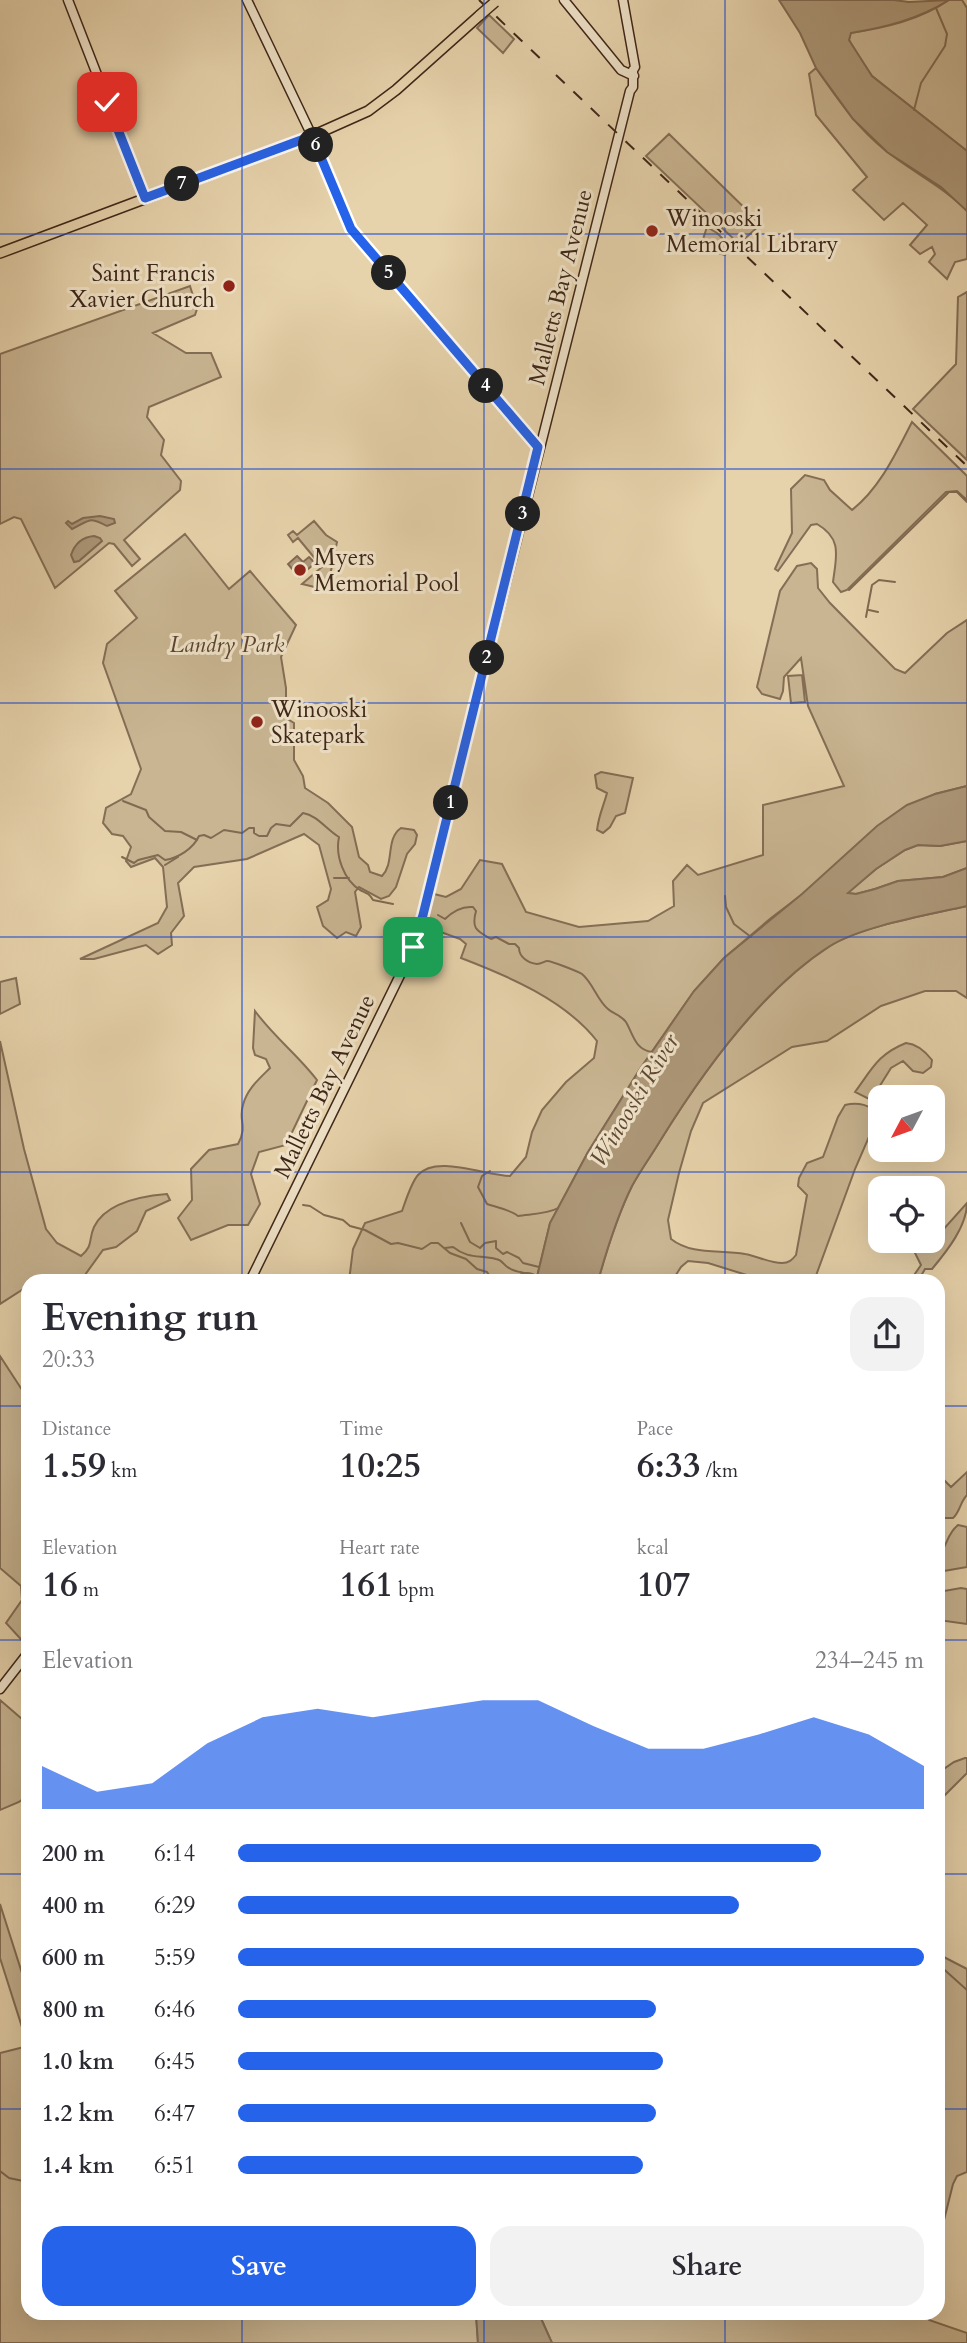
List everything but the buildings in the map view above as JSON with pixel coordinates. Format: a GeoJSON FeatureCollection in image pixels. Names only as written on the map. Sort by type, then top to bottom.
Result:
{"type":"FeatureCollection","features":[{"type":"Feature","properties":{"kind":"main road"},"geometry":{"type":"LineString","coordinates":[[0,253],[312,136],[379,105],[497,1]]}},
{"type":"Feature","properties":{"kind":"street"},"geometry":{"type":"LineString","coordinates":[[68,0],[145,198]]}},
{"type":"Feature","properties":{"kind":"street"},"geometry":{"type":"LineString","coordinates":[[247,0],[312,136],[351,229],[538,447]]}},
{"type":"Feature","properties":{"kind":"street"},"geometry":{"type":"LineString","coordinates":[[564,0],[621,70],[633,72]]}},
{"type":"Feature","properties":{"kind":"street","name":"Malletts Bay Avenue"},"geometry":{"type":"LineString","coordinates":[[253,1274],[406,963],[418,932],[538,447],[630,91],[633,72],[623,0]]}},
{"type":"Feature","properties":{"kind":"street"},"geometry":{"type":"LineString","coordinates":[[0,1689],[21,1662]]}},
{"type":"Feature","properties":{"kind":"green space"},"geometry":{"type":"Polygon","coordinates":[[[949,0],[962,0],[967,8],[967,151],[872,76],[849,40],[850,33],[902,22],[949,0]]]}},
{"type":"Feature","properties":{"kind":"green space"},"geometry":{"type":"Polygon","coordinates":[[[489,15],[514,39],[503,53],[477,28],[489,15]]]}},
{"type":"Feature","properties":{"kind":"green space"},"geometry":{"type":"Polygon","coordinates":[[[816,68],[865,132],[895,158],[948,194],[967,211],[967,259],[955,262],[947,279],[929,262],[935,254],[932,247],[920,254],[910,245],[927,225],[903,203],[884,220],[853,190],[867,177],[816,115],[809,74],[816,68]]]}},
{"type":"Feature","properties":{"kind":"green space"},"geometry":{"type":"Polygon","coordinates":[[[669,134],[761,224],[739,244],[646,156],[669,134]]]}},
{"type":"Feature","properties":{"kind":"green space"},"geometry":{"type":"Polygon","coordinates":[[[707,227],[730,246],[725,255],[700,248],[707,227]]]}},
{"type":"Feature","properties":{"kind":"green space"},"geometry":{"type":"Polygon","coordinates":[[[190,286],[197,309],[195,315],[153,333],[186,353],[211,353],[221,377],[149,407],[147,417],[164,440],[161,455],[181,481],[180,490],[124,540],[140,559],[132,566],[114,544],[109,543],[55,588],[21,519],[14,517],[0,524],[0,354],[190,286]]]}},
{"type":"Feature","properties":{"kind":"green space"},"geometry":{"type":"Polygon","coordinates":[[[967,292],[967,460],[913,409],[956,364],[958,297],[967,292]]]}},
{"type":"Feature","properties":{"kind":"green space"},"geometry":{"type":"Polygon","coordinates":[[[912,422],[967,476],[967,500],[957,491],[946,492],[847,590],[841,592],[833,582],[836,549],[831,536],[817,524],[811,525],[778,571],[775,569],[792,533],[791,489],[805,475],[824,480],[830,490],[852,510],[879,481],[912,422]]]}},
{"type":"Feature","properties":{"kind":"green space"},"geometry":{"type":"Polygon","coordinates":[[[314,521],[326,535],[337,542],[327,590],[302,584],[322,567],[298,538],[293,542],[288,535],[293,531],[297,535],[314,521]]]}},
{"type":"Feature","properties":{"kind":"green space","name":"Landry Park"},"geometry":{"type":"Polygon","coordinates":[[[185,534],[229,589],[250,571],[296,625],[281,657],[286,688],[286,718],[294,723],[294,760],[303,776],[305,788],[328,803],[352,827],[359,857],[368,865],[370,872],[382,876],[386,871],[393,838],[401,828],[414,830],[417,835],[415,844],[407,854],[396,887],[389,896],[381,899],[359,887],[355,892],[361,927],[356,936],[346,932],[337,938],[323,926],[317,907],[328,900],[331,889],[319,845],[304,834],[247,859],[194,867],[178,883],[184,916],[171,933],[172,945],[158,954],[146,945],[94,959],[80,959],[158,923],[167,907],[163,867],[155,858],[131,867],[126,861],[131,847],[123,836],[112,834],[103,823],[106,808],[131,794],[141,769],[103,663],[107,644],[137,618],[115,591],[185,534]]]}},
{"type":"Feature","properties":{"kind":"green space"},"geometry":{"type":"Polygon","coordinates":[[[811,563],[817,569],[818,588],[830,603],[895,669],[905,673],[947,633],[967,620],[967,786],[935,794],[771,918],[724,958],[694,991],[640,1069],[588,1152],[550,1223],[538,1274],[350,1274],[353,1249],[365,1223],[402,1211],[413,1182],[426,1169],[449,1166],[510,1176],[526,1157],[532,1132],[542,1110],[566,1082],[594,1058],[597,1041],[569,1013],[516,981],[461,958],[466,944],[460,939],[424,926],[434,894],[446,897],[461,889],[480,860],[502,864],[526,912],[579,927],[648,921],[674,906],[673,881],[687,865],[698,875],[763,855],[763,805],[844,786],[808,706],[801,658],[784,677],[780,699],[762,694],[757,687],[780,591],[797,566],[811,563]]]}},
{"type":"Feature","properties":{"kind":"green space"},"geometry":{"type":"Polygon","coordinates":[[[802,675],[805,702],[791,703],[788,676],[802,675]]]}},
{"type":"Feature","properties":{"kind":"green space"},"geometry":{"type":"Polygon","coordinates":[[[601,772],[633,778],[625,813],[616,816],[603,833],[597,830],[607,793],[597,788],[595,775],[601,772]]]}},
{"type":"Feature","properties":{"kind":"green space"},"geometry":{"type":"Polygon","coordinates":[[[967,841],[967,868],[943,877],[898,881],[856,894],[847,893],[905,850],[918,845],[940,846],[967,841]]]}},
{"type":"Feature","properties":{"kind":"green space"},"geometry":{"type":"Polygon","coordinates":[[[967,906],[967,998],[956,991],[925,991],[881,1006],[827,1041],[792,1047],[703,1103],[691,1131],[668,1220],[671,1239],[688,1248],[745,1254],[773,1262],[790,1261],[796,1255],[807,1195],[798,1186],[799,1178],[807,1163],[823,1157],[845,1105],[864,1105],[868,1107],[868,1139],[817,1274],[743,1274],[708,1263],[688,1261],[676,1274],[600,1274],[617,1221],[638,1175],[714,1061],[757,1009],[781,985],[830,946],[859,933],[967,906]]]}},
{"type":"Feature","properties":{"kind":"green space"},"geometry":{"type":"Polygon","coordinates":[[[16,978],[20,1004],[0,1014],[0,982],[16,978]]]}},
{"type":"Feature","properties":{"kind":"green space"},"geometry":{"type":"Polygon","coordinates":[[[255,1011],[317,1080],[286,1145],[259,1152],[251,1174],[260,1204],[248,1225],[228,1225],[191,1240],[178,1218],[192,1200],[191,1169],[209,1150],[238,1144],[247,1094],[270,1068],[266,1059],[255,1055],[253,1048],[255,1011]]]}},
{"type":"Feature","properties":{"kind":"green space"},"geometry":{"type":"Polygon","coordinates":[[[0,1041],[24,1149],[46,1229],[57,1243],[81,1256],[89,1245],[94,1227],[100,1218],[116,1206],[147,1196],[167,1194],[170,1200],[146,1211],[137,1231],[116,1247],[103,1250],[86,1274],[21,1274],[21,1290],[0,1304],[0,1041]]]}},
{"type":"Feature","properties":{"kind":"green space"},"geometry":{"type":"Polygon","coordinates":[[[906,1043],[917,1046],[932,1060],[931,1067],[923,1073],[913,1071],[903,1061],[891,1068],[880,1085],[868,1085],[868,1098],[855,1092],[871,1069],[896,1047],[906,1043]]]}},
{"type":"Feature","properties":{"kind":"green space"},"geometry":{"type":"Polygon","coordinates":[[[967,1203],[964,1220],[945,1253],[945,1228],[967,1203]]]}},
{"type":"Feature","properties":{"kind":"green space"},"geometry":{"type":"Polygon","coordinates":[[[915,1253],[945,1253],[932,1269],[915,1274],[921,1265],[915,1253]]]}},
{"type":"Feature","properties":{"kind":"green space"},"geometry":{"type":"Polygon","coordinates":[[[0,1356],[21,1388],[21,1586],[0,1568],[0,1356]]]}},
{"type":"Feature","properties":{"kind":"green space"},"geometry":{"type":"Polygon","coordinates":[[[967,1472],[967,1495],[953,1518],[945,1518],[945,1481],[951,1487],[967,1472]]]}},
{"type":"Feature","properties":{"kind":"green space"},"geometry":{"type":"Polygon","coordinates":[[[958,1525],[967,1527],[967,1567],[945,1571],[945,1546],[958,1525]]]}},
{"type":"Feature","properties":{"kind":"green space"},"geometry":{"type":"Polygon","coordinates":[[[967,1589],[967,1624],[945,1621],[945,1591],[967,1589]]]}},
{"type":"Feature","properties":{"kind":"green space"},"geometry":{"type":"Polygon","coordinates":[[[21,1601],[21,1639],[6,1623],[21,1601]]]}},
{"type":"Feature","properties":{"kind":"green space"},"geometry":{"type":"Polygon","coordinates":[[[0,1700],[21,1718],[21,1800],[0,1810],[0,1700]]]}},
{"type":"Feature","properties":{"kind":"green space"},"geometry":{"type":"Polygon","coordinates":[[[967,1758],[967,1773],[945,1795],[945,1768],[967,1758]]]}},
{"type":"Feature","properties":{"kind":"green space"},"geometry":{"type":"Polygon","coordinates":[[[0,1904],[21,1970],[21,2024],[0,1958],[0,1904]]]}},
{"type":"Feature","properties":{"kind":"green space"},"geometry":{"type":"Polygon","coordinates":[[[945,1958],[967,1969],[967,2172],[957,2176],[945,2216],[945,1958]]]}},
{"type":"Feature","properties":{"kind":"green space"},"geometry":{"type":"Polygon","coordinates":[[[21,2048],[21,2320],[476,2320],[478,2343],[0,2343],[0,2053],[21,2048]]]}},
{"type":"Feature","properties":{"kind":"green space"},"geometry":{"type":"Polygon","coordinates":[[[542,2320],[929,2320],[967,2333],[967,2343],[552,2343],[542,2320]]]}},
{"type":"Feature","properties":{"kind":"water"},"geometry":{"type":"Polygon","coordinates":[[[779,0],[949,0],[902,21],[851,33],[849,40],[872,76],[967,151],[967,211],[941,187],[887,152],[853,119],[816,68],[800,33],[779,0]]]}},
{"type":"Feature","properties":{"kind":"water"},"geometry":{"type":"Polygon","coordinates":[[[100,516],[114,519],[115,523],[107,526],[90,520],[72,529],[66,523],[68,521],[72,524],[83,518],[100,516]]]}},
{"type":"Feature","properties":{"kind":"water"},"geometry":{"type":"Polygon","coordinates":[[[94,536],[102,541],[79,561],[74,562],[71,555],[77,544],[94,536]]]}},
{"type":"Feature","properties":{"kind":"water","name":"Myers Memorial Pool"},"geometry":{"type":"Polygon","coordinates":[[[297,556],[303,562],[309,557],[315,563],[299,577],[288,564],[297,556]]]}},
{"type":"Feature","properties":{"kind":"water","name":"Winooski River"},"geometry":{"type":"Polygon","coordinates":[[[967,786],[967,841],[940,846],[918,845],[905,850],[876,869],[848,893],[856,894],[898,881],[943,877],[967,868],[967,906],[859,933],[830,946],[805,964],[757,1009],[735,1034],[677,1115],[627,1197],[600,1274],[538,1274],[550,1223],[588,1152],[640,1069],[694,991],[724,958],[802,894],[877,826],[907,805],[967,786]]]}},
{"type":"Feature","properties":{"kind":"water"},"geometry":{"type":"Polygon","coordinates":[[[476,2320],[542,2320],[552,2343],[478,2343],[476,2320]]]}},
{"type":"Feature","properties":{"kind":"waterway"},"geometry":{"type":"LineString","coordinates":[[914,110],[921,83],[945,46],[947,34],[936,8]]}},
{"type":"Feature","properties":{"kind":"waterway"},"geometry":{"type":"LineString","coordinates":[[849,590],[949,492],[957,492],[967,502]]}},
{"type":"Feature","properties":{"kind":"waterway"},"geometry":{"type":"LineString","coordinates":[[866,617],[872,585],[879,580],[895,582]]}},
{"type":"Feature","properties":{"kind":"waterway"},"geometry":{"type":"LineString","coordinates":[[869,610],[878,612]]}},
{"type":"Feature","properties":{"kind":"waterway"},"geometry":{"type":"LineString","coordinates":[[123,801],[146,810],[149,817],[165,831],[181,832],[197,840]]}},
{"type":"Feature","properties":{"kind":"waterway"},"geometry":{"type":"LineString","coordinates":[[122,857],[134,863],[158,855],[165,860],[170,859],[189,849],[199,836],[211,838],[224,830],[242,833],[254,828],[254,833],[267,836],[276,824],[290,826],[303,813],[339,837],[340,859],[345,874],[354,886],[373,900],[393,904]]}},
{"type":"Feature","properties":{"kind":"waterway"},"geometry":{"type":"LineString","coordinates":[[165,865],[178,857]]}},
{"type":"Feature","properties":{"kind":"waterway"},"geometry":{"type":"LineString","coordinates":[[334,878],[349,878]]}},
{"type":"Feature","properties":{"kind":"waterway"},"geometry":{"type":"LineString","coordinates":[[725,896],[726,907],[734,924],[751,937]]}},
{"type":"Feature","properties":{"kind":"waterway","name":"Winooski River"},"geometry":{"type":"LineString","coordinates":[[438,915],[445,919],[458,910],[473,907],[476,911],[475,926],[482,934],[491,939],[496,937],[515,944],[522,957],[530,962],[537,964],[550,961],[582,974],[604,1005],[626,1022],[638,1045],[652,1052]]}},
{"type":"Feature","properties":{"kind":"waterway"},"geometry":{"type":"LineString","coordinates":[[490,1171],[482,1176],[478,1187],[487,1204],[518,1216],[545,1213],[558,1208]]}},
{"type":"Feature","properties":{"kind":"waterway"},"geometry":{"type":"LineString","coordinates":[[303,1205],[343,1220],[350,1226],[365,1230],[391,1244],[398,1243],[422,1249],[431,1243],[438,1243],[450,1253],[466,1259],[477,1269],[488,1274]]}},
{"type":"Feature","properties":{"kind":"waterway"},"geometry":{"type":"LineString","coordinates":[[461,1223],[470,1242],[480,1248],[485,1243],[496,1241],[496,1248],[503,1254],[507,1252],[523,1263],[539,1267]]}},
{"type":"Feature","properties":{"kind":"waterway"},"geometry":{"type":"LineString","coordinates":[[445,1248],[453,1247],[469,1255],[498,1260],[511,1269],[525,1273]]}},
{"type":"Feature","properties":{"kind":"waterway"},"geometry":{"type":"LineString","coordinates":[[522,1274],[531,1274]]}},
{"type":"Feature","properties":{"kind":"waterway"},"geometry":{"type":"LineString","coordinates":[[945,1970],[967,1990]]}},
{"type":"Feature","properties":{"kind":"waterway"},"geometry":{"type":"LineString","coordinates":[[0,2171],[9,2178],[21,2181]]}},
{"type":"Feature","properties":{"kind":"railway"},"geometry":{"type":"LineString","coordinates":[[479,0],[548,66]]}},
{"type":"Feature","properties":{"kind":"railway"},"geometry":{"type":"LineString","coordinates":[[556,75],[967,466]]}},
{"type":"Feature","properties":{"kind":"place","name":"Winooski Memorial Library"},"geometry":{"type":"Point","coordinates":[652,231]}},
{"type":"Feature","properties":{"kind":"place","name":"Saint Francis Xavier Church"},"geometry":{"type":"Point","coordinates":[229,286]}},
{"type":"Feature","properties":{"kind":"place","name":"Myers Memorial Pool"},"geometry":{"type":"Point","coordinates":[300,570]}},
{"type":"Feature","properties":{"kind":"place","name":"Winooski Skatepark"},"geometry":{"type":"Point","coordinates":[257,722]}},
{"type":"Feature","properties":{"kind":"route"},"geometry":{"type":"LineString","coordinates":[[107,102],[145,198],[312,136],[351,229],[538,447],[496,624],[413,947]]}}]}
